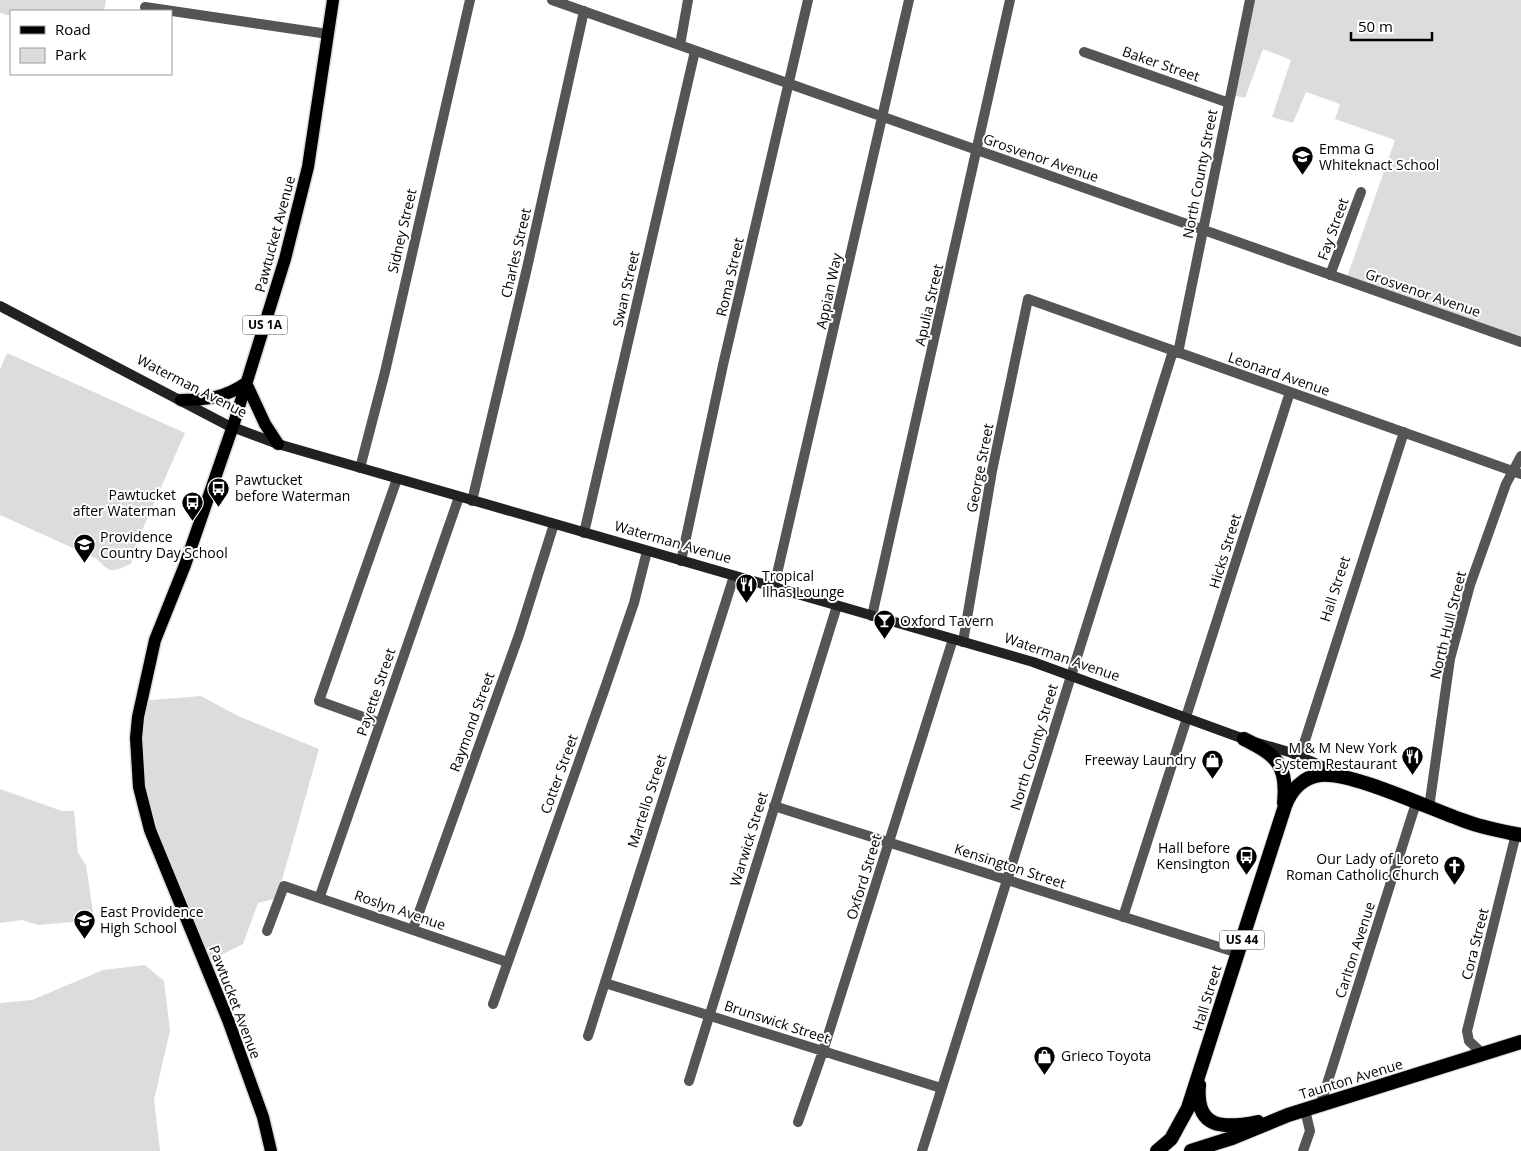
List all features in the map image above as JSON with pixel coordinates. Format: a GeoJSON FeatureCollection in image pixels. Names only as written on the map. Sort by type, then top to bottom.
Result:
{"type":"FeatureCollection","features":[{"type":"Feature","properties":{"kind":"highway"},"geometry":{"type":"LineString","coordinates":[[1244,739],[1268,752],[1281,766],[1285,785],[1284,810]]}},
{"type":"Feature","properties":{"kind":"highway","name":"Hall Street"},"geometry":{"type":"LineString","coordinates":[[1157,1151],[1166,1144],[1179,1126],[1201,1070],[1284,810],[1294,790],[1308,778],[1326,774],[1349,778]]}},
{"type":"Feature","properties":{"kind":"highway","name":"Waterman Avenue"},"geometry":{"type":"LineString","coordinates":[[1349,778],[1466,822],[1518,835]]}},
{"type":"Feature","properties":{"kind":"highway","name":"Taunton Avenue"},"geometry":{"type":"LineString","coordinates":[[1192,1151],[1305,1110],[1521,1042]]}},
{"type":"Feature","properties":{"kind":"highway"},"geometry":{"type":"LineString","coordinates":[[1201,1070],[1198,1096],[1200,1108],[1205,1117],[1215,1124],[1234,1126],[1288,1116]]}},
{"type":"Feature","properties":{"kind":"main road","name":"Pawtucket Avenue"},"geometry":{"type":"LineString","coordinates":[[271,1151],[264,1117],[228,1020],[150,830],[139,788],[136,760],[138,717],[155,640],[185,565],[276,293],[308,167],[333,0]]}},
{"type":"Feature","properties":{"kind":"main road","name":"Waterman Avenue"},"geometry":{"type":"LineString","coordinates":[[0,306],[232,427],[278,444],[1071,675],[1244,739],[1300,756],[1349,778]]}},
{"type":"Feature","properties":{"kind":"main road"},"geometry":{"type":"LineString","coordinates":[[181,400],[211,400],[232,392],[246,383],[265,424],[278,444]]}},
{"type":"Feature","properties":{"kind":"street","name":"Sidney Street"},"geometry":{"type":"LineString","coordinates":[[360,468],[385,372],[470,0]]}},
{"type":"Feature","properties":{"kind":"street","name":"Grosvenor Avenue"},"geometry":{"type":"LineString","coordinates":[[552,0],[569,3],[584,11],[789,84],[1521,342]]}},
{"type":"Feature","properties":{"kind":"street"},"geometry":{"type":"LineString","coordinates":[[680,45],[688,0]]}},
{"type":"Feature","properties":{"kind":"street","name":"Roma Street"},"geometry":{"type":"LineString","coordinates":[[681,561],[723,365],[808,0]]}},
{"type":"Feature","properties":{"kind":"street","name":"Appian Way"},"geometry":{"type":"LineString","coordinates":[[774,587],[909,0]]}},
{"type":"Feature","properties":{"kind":"street","name":"Apulia Street"},"geometry":{"type":"LineString","coordinates":[[872,616],[978,150],[1010,0]]}},
{"type":"Feature","properties":{"kind":"street","name":"North County Street"},"geometry":{"type":"LineString","coordinates":[[922,1151],[1071,675],[1176,352],[1250,0]]}},
{"type":"Feature","properties":{"kind":"street"},"geometry":{"type":"LineString","coordinates":[[145,7],[165,10]]}},
{"type":"Feature","properties":{"kind":"street"},"geometry":{"type":"LineString","coordinates":[[172,11],[328,34]]}},
{"type":"Feature","properties":{"kind":"street","name":"Charles Street"},"geometry":{"type":"LineString","coordinates":[[472,501],[527,268],[584,11]]}},
{"type":"Feature","properties":{"kind":"street","name":"Swan Street"},"geometry":{"type":"LineString","coordinates":[[584,533],[695,50]]}},
{"type":"Feature","properties":{"kind":"street","name":"Baker Street"},"geometry":{"type":"LineString","coordinates":[[1084,52],[1229,102]]}},
{"type":"Feature","properties":{"kind":"street","name":"Fay Street"},"geometry":{"type":"LineString","coordinates":[[1330,275],[1361,192]]}},
{"type":"Feature","properties":{"kind":"street","name":"Leonard Avenue"},"geometry":{"type":"LineString","coordinates":[[1028,299],[1517,472]]}},
{"type":"Feature","properties":{"kind":"street","name":"George Street"},"geometry":{"type":"LineString","coordinates":[[958,641],[1028,299]]}},
{"type":"Feature","properties":{"kind":"street","name":"Hicks Street"},"geometry":{"type":"LineString","coordinates":[[1123,917],[1290,392]]}},
{"type":"Feature","properties":{"kind":"street","name":"Hall Street"},"geometry":{"type":"LineString","coordinates":[[1300,756],[1404,432]]}},
{"type":"Feature","properties":{"kind":"street","name":"North Hull Street"},"geometry":{"type":"LineString","coordinates":[[1422,805],[1450,659],[1470,585],[1506,484],[1517,472],[1521,456]]}},
{"type":"Feature","properties":{"kind":"street"},"geometry":{"type":"LineString","coordinates":[[380,723],[319,701],[397,479]]}},
{"type":"Feature","properties":{"kind":"street","name":"Payette Street"},"geometry":{"type":"LineString","coordinates":[[320,896],[459,497]]}},
{"type":"Feature","properties":{"kind":"street","name":"Raymond Street"},"geometry":{"type":"LineString","coordinates":[[413,929],[519,635],[554,524]]}},
{"type":"Feature","properties":{"kind":"street","name":"Cotter Street"},"geometry":{"type":"LineString","coordinates":[[493,1004],[616,658],[648,551]]}},
{"type":"Feature","properties":{"kind":"street","name":"Martello Street"},"geometry":{"type":"LineString","coordinates":[[588,1036],[606,983],[642,859],[734,576]]}},
{"type":"Feature","properties":{"kind":"street","name":"Warwick Street"},"geometry":{"type":"LineString","coordinates":[[689,1081],[837,606]]}},
{"type":"Feature","properties":{"kind":"street","name":"Oxford Street"},"geometry":{"type":"LineString","coordinates":[[798,1122],[824,1052],[889,842],[958,641]]}},
{"type":"Feature","properties":{"kind":"street","name":"Carlton Avenue"},"geometry":{"type":"LineString","coordinates":[[1320,1106],[1422,805]]}},
{"type":"Feature","properties":{"kind":"street","name":"Kensington Street"},"geometry":{"type":"LineString","coordinates":[[774,806],[1238,953]]}},
{"type":"Feature","properties":{"kind":"street","name":"Cora Street"},"geometry":{"type":"LineString","coordinates":[[1483,1054],[1469,1041],[1468,1031],[1518,835]]}},
{"type":"Feature","properties":{"kind":"street","name":"Roslyn Avenue"},"geometry":{"type":"LineString","coordinates":[[267,931],[284,886],[320,896],[507,962]]}},
{"type":"Feature","properties":{"kind":"street","name":"Brunswick Street"},"geometry":{"type":"LineString","coordinates":[[606,983],[941,1088]]}},
{"type":"Feature","properties":{"kind":"street"},"geometry":{"type":"LineString","coordinates":[[1303,1151],[1310,1132],[1305,1110]]}},
{"type":"Feature","properties":{"kind":"green space"},"geometry":{"type":"Polygon","coordinates":[[[0,0],[106,0],[104,10],[10,10],[10,16],[0,13],[0,0]]]}},
{"type":"Feature","properties":{"kind":"green space"},"geometry":{"type":"Polygon","coordinates":[[[1250,0],[1521,0],[1521,340],[1346,280],[1395,140],[1335,119],[1340,104],[1306,92],[1293,123],[1272,117],[1291,60],[1263,49],[1245,98],[1231,95],[1250,0]]]}},
{"type":"Feature","properties":{"kind":"green space"},"geometry":{"type":"Polygon","coordinates":[[[7,353],[185,433],[136,544],[131,564],[116,570],[109,569],[97,559],[0,515],[0,370],[7,353]]]}},
{"type":"Feature","properties":{"kind":"green space"},"geometry":{"type":"Polygon","coordinates":[[[201,696],[238,716],[319,749],[277,898],[258,903],[243,944],[201,965],[140,801],[140,701],[201,696]]]}},
{"type":"Feature","properties":{"kind":"green space"},"geometry":{"type":"Polygon","coordinates":[[[0,789],[62,811],[74,811],[78,853],[86,865],[93,912],[85,921],[38,925],[22,920],[0,923],[0,789]]]}},
{"type":"Feature","properties":{"kind":"green space"},"geometry":{"type":"Polygon","coordinates":[[[145,965],[164,981],[170,1031],[154,1100],[160,1151],[0,1151],[0,1003],[32,1000],[103,970],[145,965]]]}},
{"type":"Feature","properties":{"kind":"place","name":"Emma G Whiteknact School"},"geometry":{"type":"Point","coordinates":[1303,176]}},
{"type":"Feature","properties":{"kind":"place","name":"Pawtucket before Waterman"},"geometry":{"type":"Point","coordinates":[219,507]}},
{"type":"Feature","properties":{"kind":"place","name":"Pawtucket after Waterman"},"geometry":{"type":"Point","coordinates":[192,522]}},
{"type":"Feature","properties":{"kind":"place","name":"Providence Country Day School"},"geometry":{"type":"Point","coordinates":[84,564]}},
{"type":"Feature","properties":{"kind":"place","name":"Tropical Ilhas Lounge"},"geometry":{"type":"Point","coordinates":[746,603]}},
{"type":"Feature","properties":{"kind":"place","name":"Oxford Tavern"},"geometry":{"type":"Point","coordinates":[884,640]}},
{"type":"Feature","properties":{"kind":"place","name":"M & M New York System Restaurant"},"geometry":{"type":"Point","coordinates":[1413,775]}},
{"type":"Feature","properties":{"kind":"place","name":"Freeway Laundry"},"geometry":{"type":"Point","coordinates":[1212,779]}},
{"type":"Feature","properties":{"kind":"place","name":"Hall before Kensington"},"geometry":{"type":"Point","coordinates":[1246,875]}},
{"type":"Feature","properties":{"kind":"place","name":"Our Lady of Loreto Roman Catholic Church"},"geometry":{"type":"Point","coordinates":[1455,886]}},
{"type":"Feature","properties":{"kind":"place","name":"East Providence High School"},"geometry":{"type":"Point","coordinates":[84,939]}},
{"type":"Feature","properties":{"kind":"place","name":"Grieco Toyota"},"geometry":{"type":"Point","coordinates":[1045,1075]}}]}
